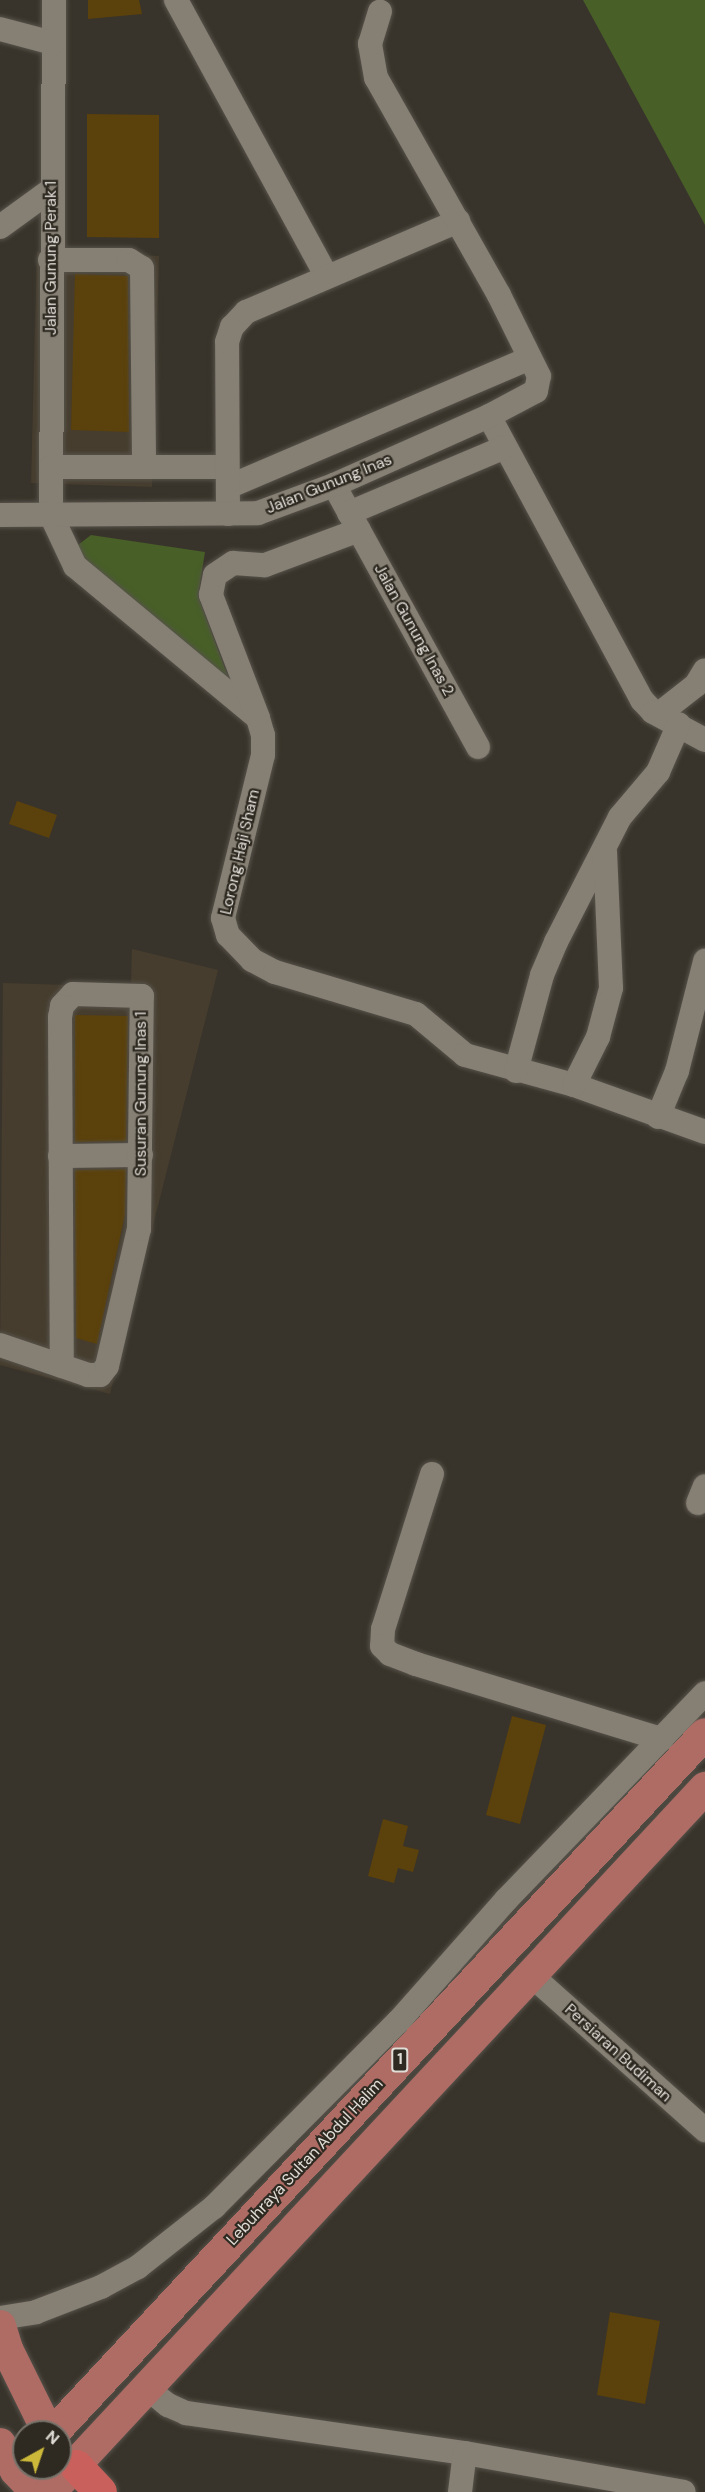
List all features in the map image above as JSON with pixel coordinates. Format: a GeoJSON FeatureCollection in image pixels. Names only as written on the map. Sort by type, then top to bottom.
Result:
{"type":"FeatureCollection","features":[{"type":"Feature","properties":{"kind":"highway"},"geometry":{"type":"LineString","coordinates":[[72,2460],[100,2492]]}},
{"type":"Feature","properties":{"kind":"main road","name":"Lebuhraya Sultan Abdul Halim"},"geometry":{"type":"LineString","coordinates":[[65,2420],[705,1734]]}},
{"type":"Feature","properties":{"kind":"main road","name":"1"},"geometry":{"type":"LineString","coordinates":[[72,2453],[148,2389],[705,1788]]}},
{"type":"Feature","properties":{"kind":"main road"},"geometry":{"type":"LineString","coordinates":[[0,2326],[15,2367],[42,2420]]}},
{"type":"Feature","properties":{"kind":"main road"},"geometry":{"type":"LineString","coordinates":[[15,2367],[38,2389],[54,2394],[96,2386]]}},
{"type":"Feature","properties":{"kind":"main road"},"geometry":{"type":"LineString","coordinates":[[0,2444],[12,2465]]}},
{"type":"Feature","properties":{"kind":"street","name":"Jalan Gunung Perak 1"},"geometry":{"type":"LineString","coordinates":[[51,515],[50,260],[54,0]]}},
{"type":"Feature","properties":{"kind":"street"},"geometry":{"type":"LineString","coordinates":[[176,0],[326,275]]}},
{"type":"Feature","properties":{"kind":"street"},"geometry":{"type":"LineString","coordinates":[[377,6],[394,36]]}},
{"type":"Feature","properties":{"kind":"street"},"geometry":{"type":"LineString","coordinates":[[51,467],[144,467],[227,477],[530,358],[458,221],[376,78],[370,44],[377,6]]}},
{"type":"Feature","properties":{"kind":"street"},"geometry":{"type":"LineString","coordinates":[[0,29],[53,43]]}},
{"type":"Feature","properties":{"kind":"street"},"geometry":{"type":"LineString","coordinates":[[0,226],[51,190]]}},
{"type":"Feature","properties":{"kind":"street"},"geometry":{"type":"LineString","coordinates":[[228,514],[227,342],[232,327],[246,312],[326,275],[458,221]]}},
{"type":"Feature","properties":{"kind":"street"},"geometry":{"type":"LineString","coordinates":[[50,260],[129,260],[142,268],[144,467]]}},
{"type":"Feature","properties":{"kind":"street","name":"Jalan Gunung Inas"},"geometry":{"type":"LineString","coordinates":[[0,515],[258,513],[334,485],[489,416],[536,391],[539,376],[530,358]]}},
{"type":"Feature","properties":{"kind":"street"},"geometry":{"type":"LineString","coordinates":[[489,416],[642,700],[705,740]]}},
{"type":"Feature","properties":{"kind":"street"},"geometry":{"type":"LineString","coordinates":[[354,521],[505,447]]}},
{"type":"Feature","properties":{"kind":"street","name":"Jalan Gunung Inas 2"},"geometry":{"type":"LineString","coordinates":[[334,485],[478,747]]}},
{"type":"Feature","properties":{"kind":"street"},"geometry":{"type":"LineString","coordinates":[[51,515],[75,567],[258,718]]}},
{"type":"Feature","properties":{"kind":"street","name":"Lorong Haji Sham"},"geometry":{"type":"LineString","coordinates":[[354,521],[265,565],[233,563],[220,568],[210,586],[211,595],[263,735],[263,755],[223,918],[228,935],[252,960],[275,972],[416,1014],[458,1051],[516,1071],[574,1085],[705,1132]]}},
{"type":"Feature","properties":{"kind":"street"},"geometry":{"type":"LineString","coordinates":[[516,1071],[542,975],[620,817],[658,772],[669,719],[705,670]]}},
{"type":"Feature","properties":{"kind":"street"},"geometry":{"type":"LineString","coordinates":[[574,1085],[598,1037],[611,987],[605,851]]}},
{"type":"Feature","properties":{"kind":"street"},"geometry":{"type":"LineString","coordinates":[[658,1117],[677,1071],[705,961]]}},
{"type":"Feature","properties":{"kind":"street","name":"Susuran Gunung Inas 1"},"geometry":{"type":"LineString","coordinates":[[73,994],[142,996],[139,1229],[107,1366],[94,1376],[62,1366],[60,1156],[60,1017],[62,1006],[73,994]]}},
{"type":"Feature","properties":{"kind":"street"},"geometry":{"type":"LineString","coordinates":[[60,1156],[141,1155]]}},
{"type":"Feature","properties":{"kind":"street"},"geometry":{"type":"LineString","coordinates":[[0,1345],[62,1366]]}},
{"type":"Feature","properties":{"kind":"street"},"geometry":{"type":"LineString","coordinates":[[432,1474],[383,1629],[382,1646],[390,1654],[416,1664],[662,1738]]}},
{"type":"Feature","properties":{"kind":"street"},"geometry":{"type":"LineString","coordinates":[[0,2318],[36,2312],[101,2287],[138,2266],[214,2206],[398,2022],[506,1900],[705,1693]]}},
{"type":"Feature","properties":{"kind":"street","name":"Persiaran Budiman"},"geometry":{"type":"LineString","coordinates":[[532,1976],[705,2130]]}},
{"type":"Feature","properties":{"kind":"street"},"geometry":{"type":"LineString","coordinates":[[148,2389],[168,2406],[186,2413],[465,2453],[684,2492]]}},
{"type":"Feature","properties":{"kind":"street"},"geometry":{"type":"LineString","coordinates":[[460,2492],[465,2453]]}},
{"type":"Feature","properties":{"kind":"shaded area"},"geometry":{"type":"Polygon","coordinates":[[[37,252],[159,256],[152,487],[31,483],[37,252]]]}},
{"type":"Feature","properties":{"kind":"shaded area"},"geometry":{"type":"Polygon","coordinates":[[[132,949],[218,970],[110,1394],[0,1365],[3,983],[131,987],[132,949]]]}},
{"type":"Feature","properties":{"kind":"green space"},"geometry":{"type":"Polygon","coordinates":[[[583,0],[705,0],[705,225],[583,0]]]}},
{"type":"Feature","properties":{"kind":"green space"},"geometry":{"type":"Polygon","coordinates":[[[91,535],[205,552],[198,596],[230,682],[80,563],[78,545],[91,535]]]}},
{"type":"Feature","properties":{"kind":"building"},"geometry":{"type":"Polygon","coordinates":[[[88,0],[139,0],[142,14],[88,19],[88,0]]]}},
{"type":"Feature","properties":{"kind":"building"},"geometry":{"type":"Polygon","coordinates":[[[87,114],[159,115],[159,238],[87,237],[87,114]]]}},
{"type":"Feature","properties":{"kind":"building"},"geometry":{"type":"Polygon","coordinates":[[[75,274],[128,276],[129,432],[71,430],[75,274]]]}},
{"type":"Feature","properties":{"kind":"building"},"geometry":{"type":"Polygon","coordinates":[[[17,801],[57,815],[49,838],[9,824],[17,801]]]}},
{"type":"Feature","properties":{"kind":"building"},"geometry":{"type":"Polygon","coordinates":[[[75,1015],[128,1016],[126,1141],[75,1142],[75,1015]]]}},
{"type":"Feature","properties":{"kind":"building"},"geometry":{"type":"Polygon","coordinates":[[[126,1169],[125,1214],[97,1344],[76,1338],[75,1170],[126,1169]]]}},
{"type":"Feature","properties":{"kind":"building"},"geometry":{"type":"Polygon","coordinates":[[[512,1716],[546,1725],[520,1824],[486,1815],[512,1716]]]}},
{"type":"Feature","properties":{"kind":"building"},"geometry":{"type":"Polygon","coordinates":[[[383,1819],[408,1826],[403,1846],[419,1850],[413,1872],[398,1868],[394,1883],[368,1876],[383,1819]]]}},
{"type":"Feature","properties":{"kind":"building"},"geometry":{"type":"Polygon","coordinates":[[[610,2312],[660,2321],[645,2404],[597,2395],[610,2312]]]}}]}
